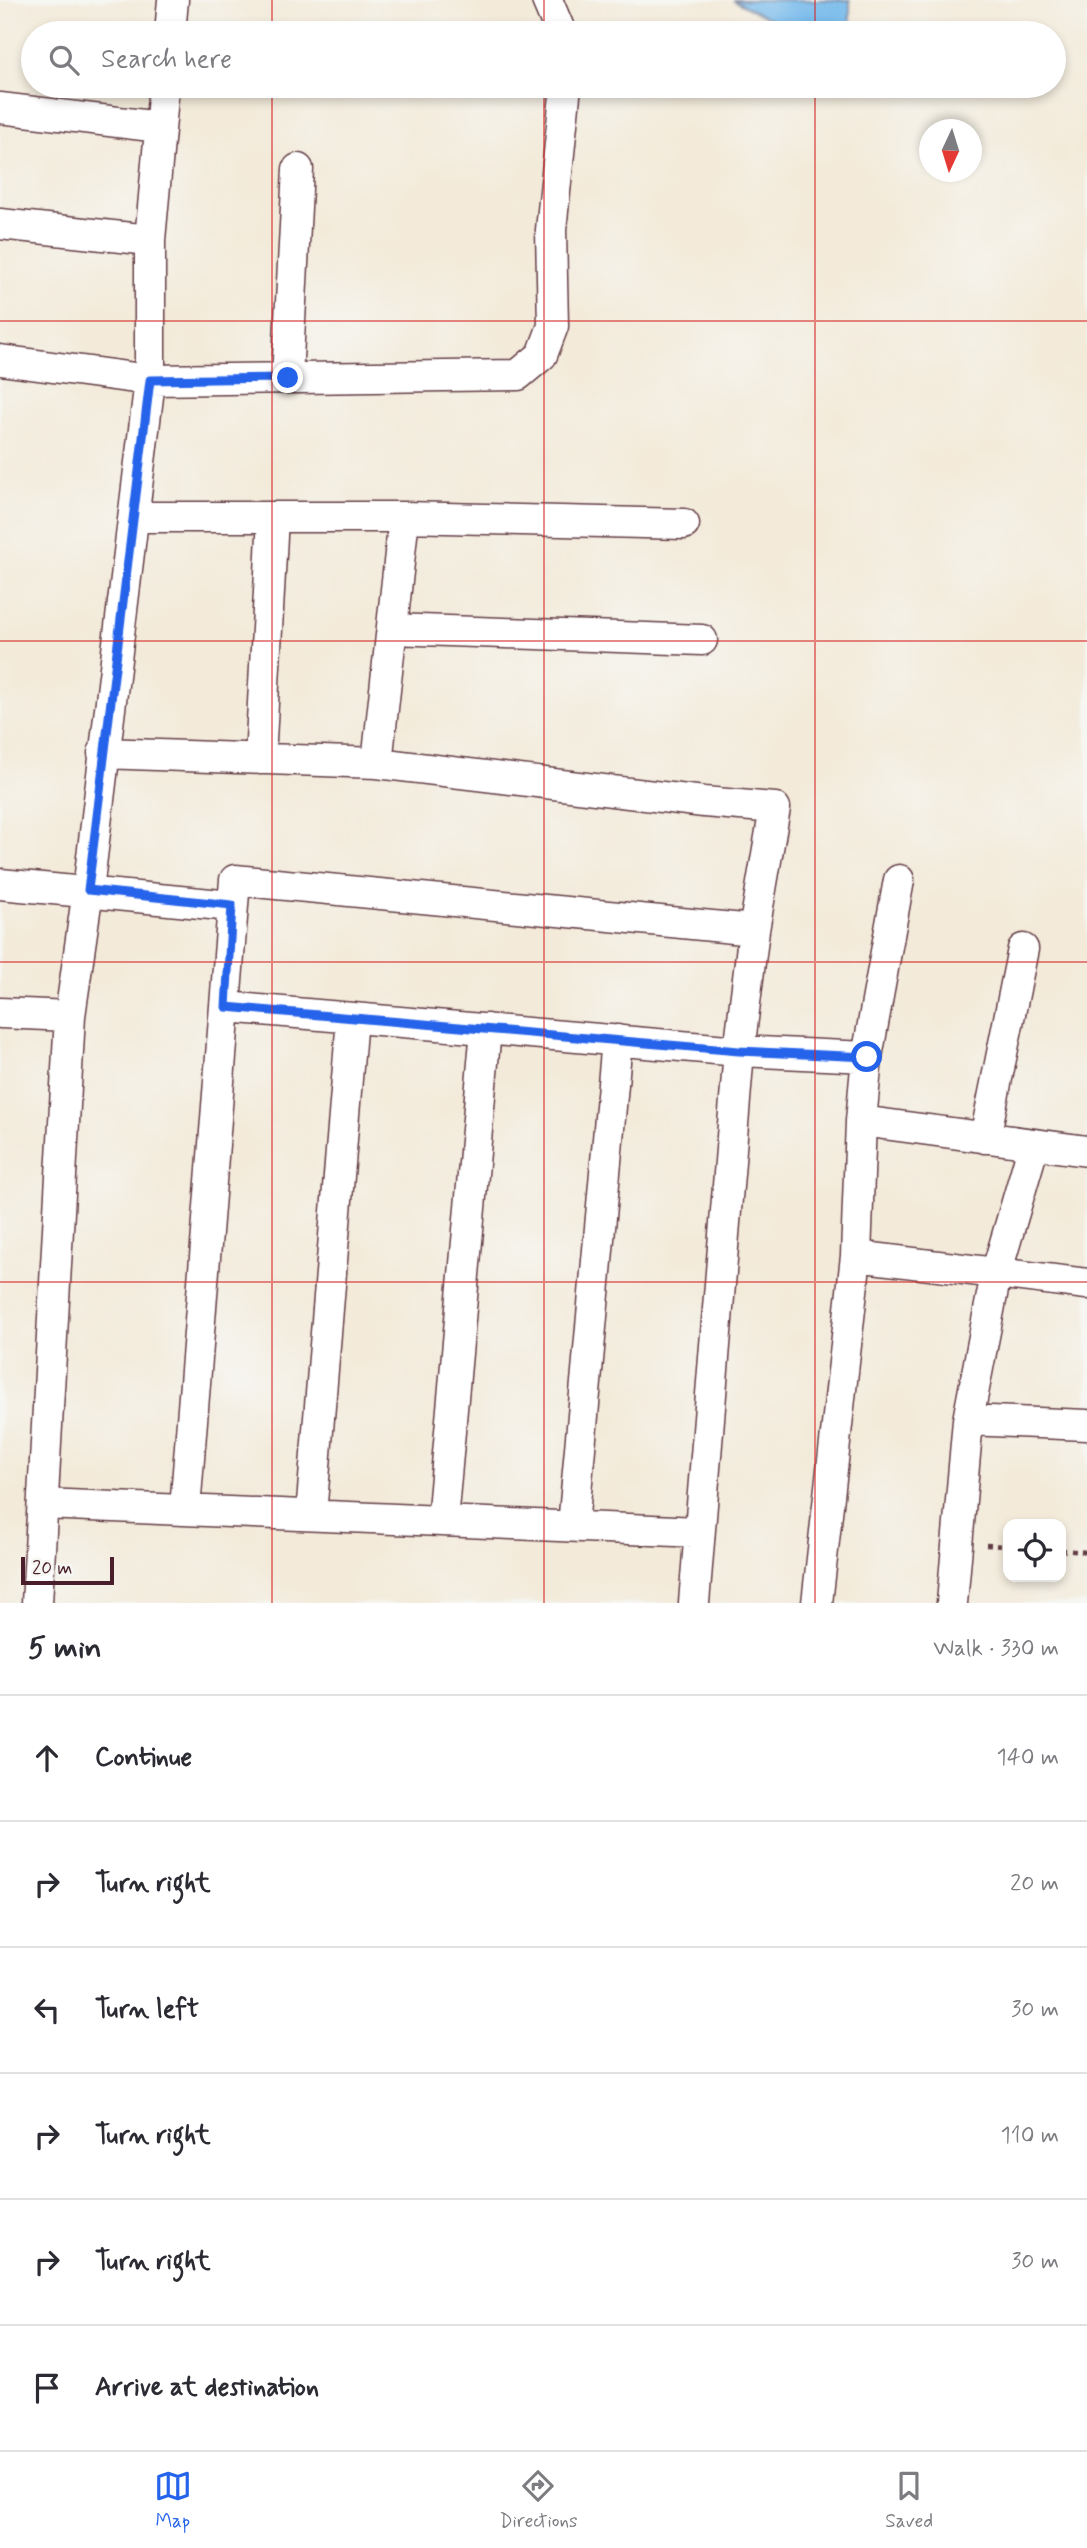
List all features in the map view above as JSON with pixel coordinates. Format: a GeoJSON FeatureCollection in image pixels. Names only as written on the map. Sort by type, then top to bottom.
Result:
{"type":"FeatureCollection","features":[{"type":"Feature","properties":{"kind":"street"},"geometry":{"type":"LineString","coordinates":[[171,21],[173,0]]}},
{"type":"Feature","properties":{"kind":"street"},"geometry":{"type":"LineString","coordinates":[[547,0],[556,21]]}},
{"type":"Feature","properties":{"kind":"street"},"geometry":{"type":"LineString","coordinates":[[37,1603],[70,1016],[88,890],[150,380],[150,240],[163,98]]}},
{"type":"Feature","properties":{"kind":"street"},"geometry":{"type":"LineString","coordinates":[[0,360],[150,380],[518,376],[542,355],[554,326],[551,230],[565,98]]}},
{"type":"Feature","properties":{"kind":"street"},"geometry":{"type":"LineString","coordinates":[[0,108],[160,127]]}},
{"type":"Feature","properties":{"kind":"street"},"geometry":{"type":"LineString","coordinates":[[288,378],[298,169]]}},
{"type":"Feature","properties":{"kind":"street"},"geometry":{"type":"LineString","coordinates":[[0,224],[150,240]]}},
{"type":"Feature","properties":{"kind":"street"},"geometry":{"type":"LineString","coordinates":[[134,517],[404,517],[684,524]]}},
{"type":"Feature","properties":{"kind":"street"},"geometry":{"type":"LineString","coordinates":[[260,759],[273,517]]}},
{"type":"Feature","properties":{"kind":"street"},"geometry":{"type":"LineString","coordinates":[[377,763],[404,517]]}},
{"type":"Feature","properties":{"kind":"street"},"geometry":{"type":"LineString","coordinates":[[391,629],[702,640]]}},
{"type":"Feature","properties":{"kind":"street"},"geometry":{"type":"LineString","coordinates":[[103,753],[377,763],[704,802],[775,807],[754,930],[739,1051],[694,1603]]}},
{"type":"Feature","properties":{"kind":"street"},"geometry":{"type":"LineString","coordinates":[[185,1509],[235,880],[754,930]]}},
{"type":"Feature","properties":{"kind":"street"},"geometry":{"type":"LineString","coordinates":[[817,1603],[856,1256],[861,1121],[867,1057],[899,880]]}},
{"type":"Feature","properties":{"kind":"street"},"geometry":{"type":"LineString","coordinates":[[0,884],[232,905]]}},
{"type":"Feature","properties":{"kind":"street"},"geometry":{"type":"LineString","coordinates":[[985,1138],[1023,949]]}},
{"type":"Feature","properties":{"kind":"street"},"geometry":{"type":"LineString","coordinates":[[226,1007],[739,1051],[867,1057]]}},
{"type":"Feature","properties":{"kind":"street"},"geometry":{"type":"LineString","coordinates":[[0,1013],[70,1016]]}},
{"type":"Feature","properties":{"kind":"street"},"geometry":{"type":"LineString","coordinates":[[311,1515],[352,1018]]}},
{"type":"Feature","properties":{"kind":"street"},"geometry":{"type":"LineString","coordinates":[[442,1521],[486,1029]]}},
{"type":"Feature","properties":{"kind":"street"},"geometry":{"type":"LineString","coordinates":[[573,1526],[617,1040]]}},
{"type":"Feature","properties":{"kind":"street"},"geometry":{"type":"LineString","coordinates":[[861,1121],[1087,1151]]}},
{"type":"Feature","properties":{"kind":"street"},"geometry":{"type":"LineString","coordinates":[[952,1603],[968,1420],[996,1274],[1034,1144]]}},
{"type":"Feature","properties":{"kind":"street"},"geometry":{"type":"LineString","coordinates":[[856,1256],[1087,1284]]}},
{"type":"Feature","properties":{"kind":"street"},"geometry":{"type":"LineString","coordinates":[[968,1420],[1087,1425]]}},
{"type":"Feature","properties":{"kind":"street"},"geometry":{"type":"LineString","coordinates":[[44,1504],[699,1532]]}},
{"type":"Feature","properties":{"kind":"path"},"geometry":{"type":"LineString","coordinates":[[1066,1550],[1087,1552]]}},
{"type":"Feature","properties":{"kind":"water"},"geometry":{"type":"Polygon","coordinates":[[[733,0],[850,0],[850,21],[774,21],[733,0]]]}},
{"type":"Feature","properties":{"kind":"route"},"geometry":{"type":"LineString","coordinates":[[288,378],[150,380],[88,890],[232,905],[226,1007],[739,1051],[867,1057]]}}]}
